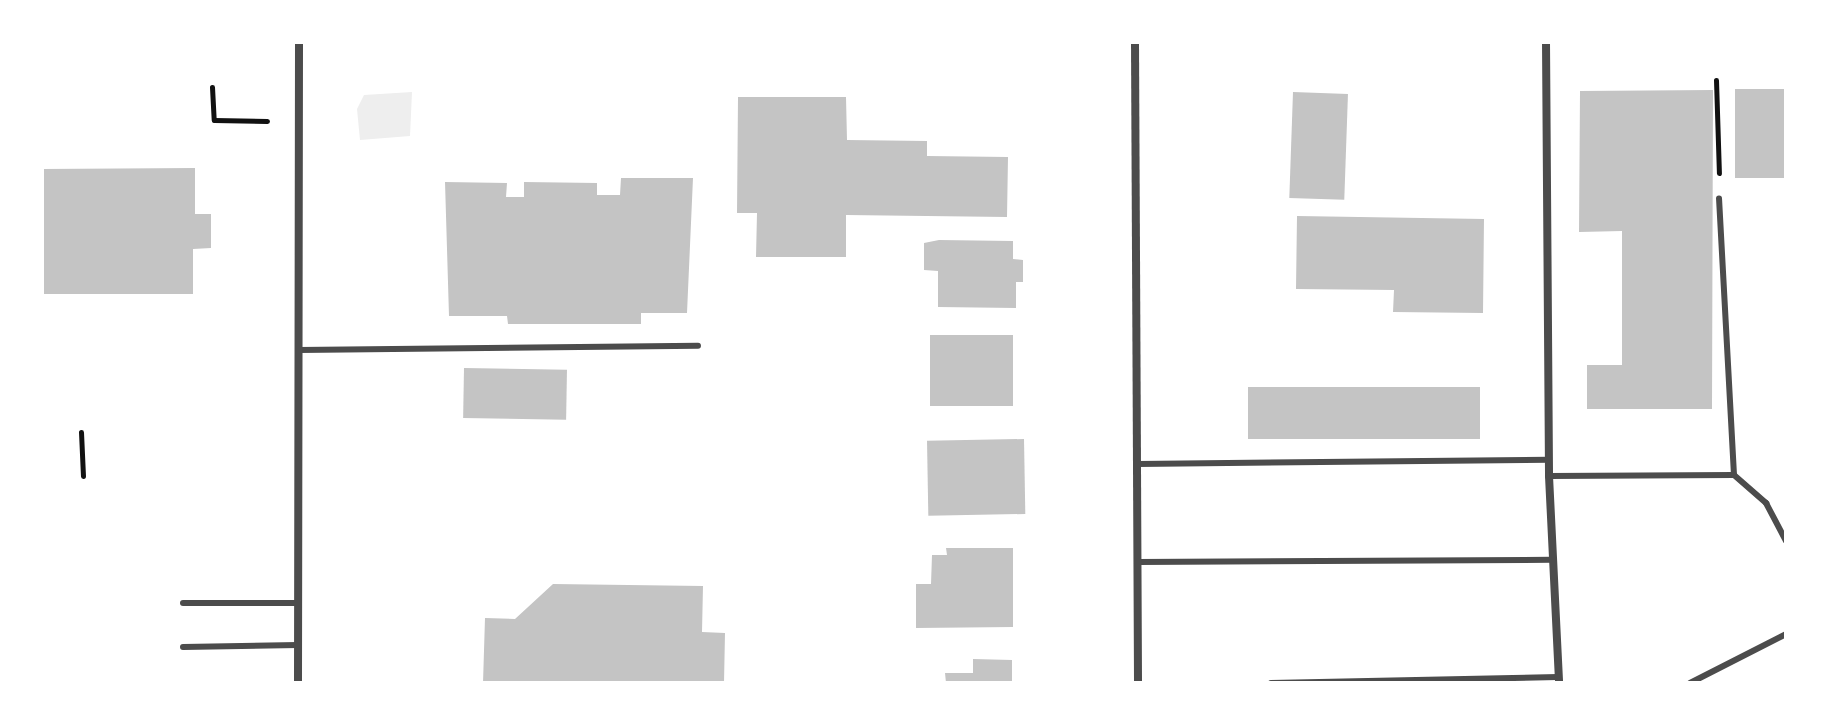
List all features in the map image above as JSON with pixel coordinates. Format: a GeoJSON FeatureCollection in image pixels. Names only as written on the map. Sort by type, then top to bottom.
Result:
{"type":"FeatureCollection","features":[{"type":"Feature","properties":{"kind":"street"},"geometry":{"type":"LineString","coordinates":[[298,683],[299,42]]}},
{"type":"Feature","properties":{"kind":"street"},"geometry":{"type":"LineString","coordinates":[[1135,42],[1138,683]]}},
{"type":"Feature","properties":{"kind":"street"},"geometry":{"type":"LineString","coordinates":[[1546,42],[1549,476],[1558,680]]}},
{"type":"Feature","properties":{"kind":"lane"},"geometry":{"type":"LineString","coordinates":[[1719,198],[1734,475]]}},
{"type":"Feature","properties":{"kind":"lane"},"geometry":{"type":"LineString","coordinates":[[299,350],[698,346]]}},
{"type":"Feature","properties":{"kind":"lane"},"geometry":{"type":"LineString","coordinates":[[1138,464],[1549,460]]}},
{"type":"Feature","properties":{"kind":"lane"},"geometry":{"type":"LineString","coordinates":[[1549,476],[1734,475],[1766,503],[1786,541]]}},
{"type":"Feature","properties":{"kind":"lane"},"geometry":{"type":"LineString","coordinates":[[1138,562],[1552,560]]}},
{"type":"Feature","properties":{"kind":"lane"},"geometry":{"type":"LineString","coordinates":[[183,603],[298,603]]}},
{"type":"Feature","properties":{"kind":"lane"},"geometry":{"type":"LineString","coordinates":[[1690,683],[1786,634]]}},
{"type":"Feature","properties":{"kind":"lane"},"geometry":{"type":"LineString","coordinates":[[183,647],[298,645]]}},
{"type":"Feature","properties":{"kind":"lane"},"geometry":{"type":"LineString","coordinates":[[1271,683],[1558,680]]}},
{"type":"Feature","properties":{"kind":"path"},"geometry":{"type":"LineString","coordinates":[[1716,80],[1719,198]]}},
{"type":"Feature","properties":{"kind":"path"},"geometry":{"type":"LineString","coordinates":[[212,87],[214,120],[267,121]]}},
{"type":"Feature","properties":{"kind":"path"},"geometry":{"type":"LineString","coordinates":[[81,432],[83,476]]}},
{"type":"Feature","properties":{"kind":"shaded area"},"geometry":{"type":"Polygon","coordinates":[[[412,92],[410,136],[360,140],[357,109],[364,95],[412,92]]]}},
{"type":"Feature","properties":{"kind":"building"},"geometry":{"type":"Polygon","coordinates":[[[1735,89],[1786,89],[1786,178],[1735,178],[1735,89]]]}},
{"type":"Feature","properties":{"kind":"building"},"geometry":{"type":"Polygon","coordinates":[[[1713,90],[1712,409],[1587,409],[1587,365],[1622,365],[1622,231],[1579,232],[1580,91],[1713,90]]]}},
{"type":"Feature","properties":{"kind":"building"},"geometry":{"type":"Polygon","coordinates":[[[1293,92],[1348,94],[1344,200],[1289,198],[1293,92]]]}},
{"type":"Feature","properties":{"kind":"building"},"geometry":{"type":"Polygon","coordinates":[[[738,97],[846,97],[847,140],[927,141],[927,156],[1008,157],[1007,217],[846,215],[846,257],[756,257],[757,213],[737,213],[738,97]]]}},
{"type":"Feature","properties":{"kind":"building"},"geometry":{"type":"Polygon","coordinates":[[[195,168],[195,214],[211,214],[211,248],[193,249],[193,294],[42,294],[42,169],[195,168]]]}},
{"type":"Feature","properties":{"kind":"building"},"geometry":{"type":"Polygon","coordinates":[[[621,178],[693,178],[687,313],[641,313],[641,324],[508,324],[507,316],[449,316],[445,182],[507,183],[506,197],[524,197],[524,182],[597,183],[597,195],[620,195],[621,178]]]}},
{"type":"Feature","properties":{"kind":"building"},"geometry":{"type":"Polygon","coordinates":[[[1297,216],[1484,219],[1483,313],[1393,312],[1394,290],[1296,289],[1297,216]]]}},
{"type":"Feature","properties":{"kind":"building"},"geometry":{"type":"Polygon","coordinates":[[[939,240],[1013,241],[1013,259],[1023,260],[1023,282],[1016,282],[1016,308],[938,307],[938,271],[924,270],[924,243],[939,240]]]}},
{"type":"Feature","properties":{"kind":"building"},"geometry":{"type":"Polygon","coordinates":[[[930,335],[1013,335],[1013,406],[930,406],[930,335]]]}},
{"type":"Feature","properties":{"kind":"building"},"geometry":{"type":"Polygon","coordinates":[[[464,368],[567,370],[566,420],[463,418],[464,368]]]}},
{"type":"Feature","properties":{"kind":"building"},"geometry":{"type":"Polygon","coordinates":[[[1248,387],[1480,387],[1480,439],[1248,439],[1248,387]]]}},
{"type":"Feature","properties":{"kind":"building"},"geometry":{"type":"Polygon","coordinates":[[[1024,439],[1025,514],[928,516],[927,441],[1024,439]]]}},
{"type":"Feature","properties":{"kind":"building"},"geometry":{"type":"Polygon","coordinates":[[[946,548],[1013,548],[1013,627],[916,628],[916,584],[931,584],[932,555],[947,555],[946,548]]]}},
{"type":"Feature","properties":{"kind":"building"},"geometry":{"type":"Polygon","coordinates":[[[553,584],[703,586],[702,632],[725,633],[724,683],[483,683],[485,618],[515,619],[553,584]]]}},
{"type":"Feature","properties":{"kind":"building"},"geometry":{"type":"Polygon","coordinates":[[[973,659],[1012,660],[1012,683],[946,683],[945,673],[973,673],[973,659]]]}}]}
